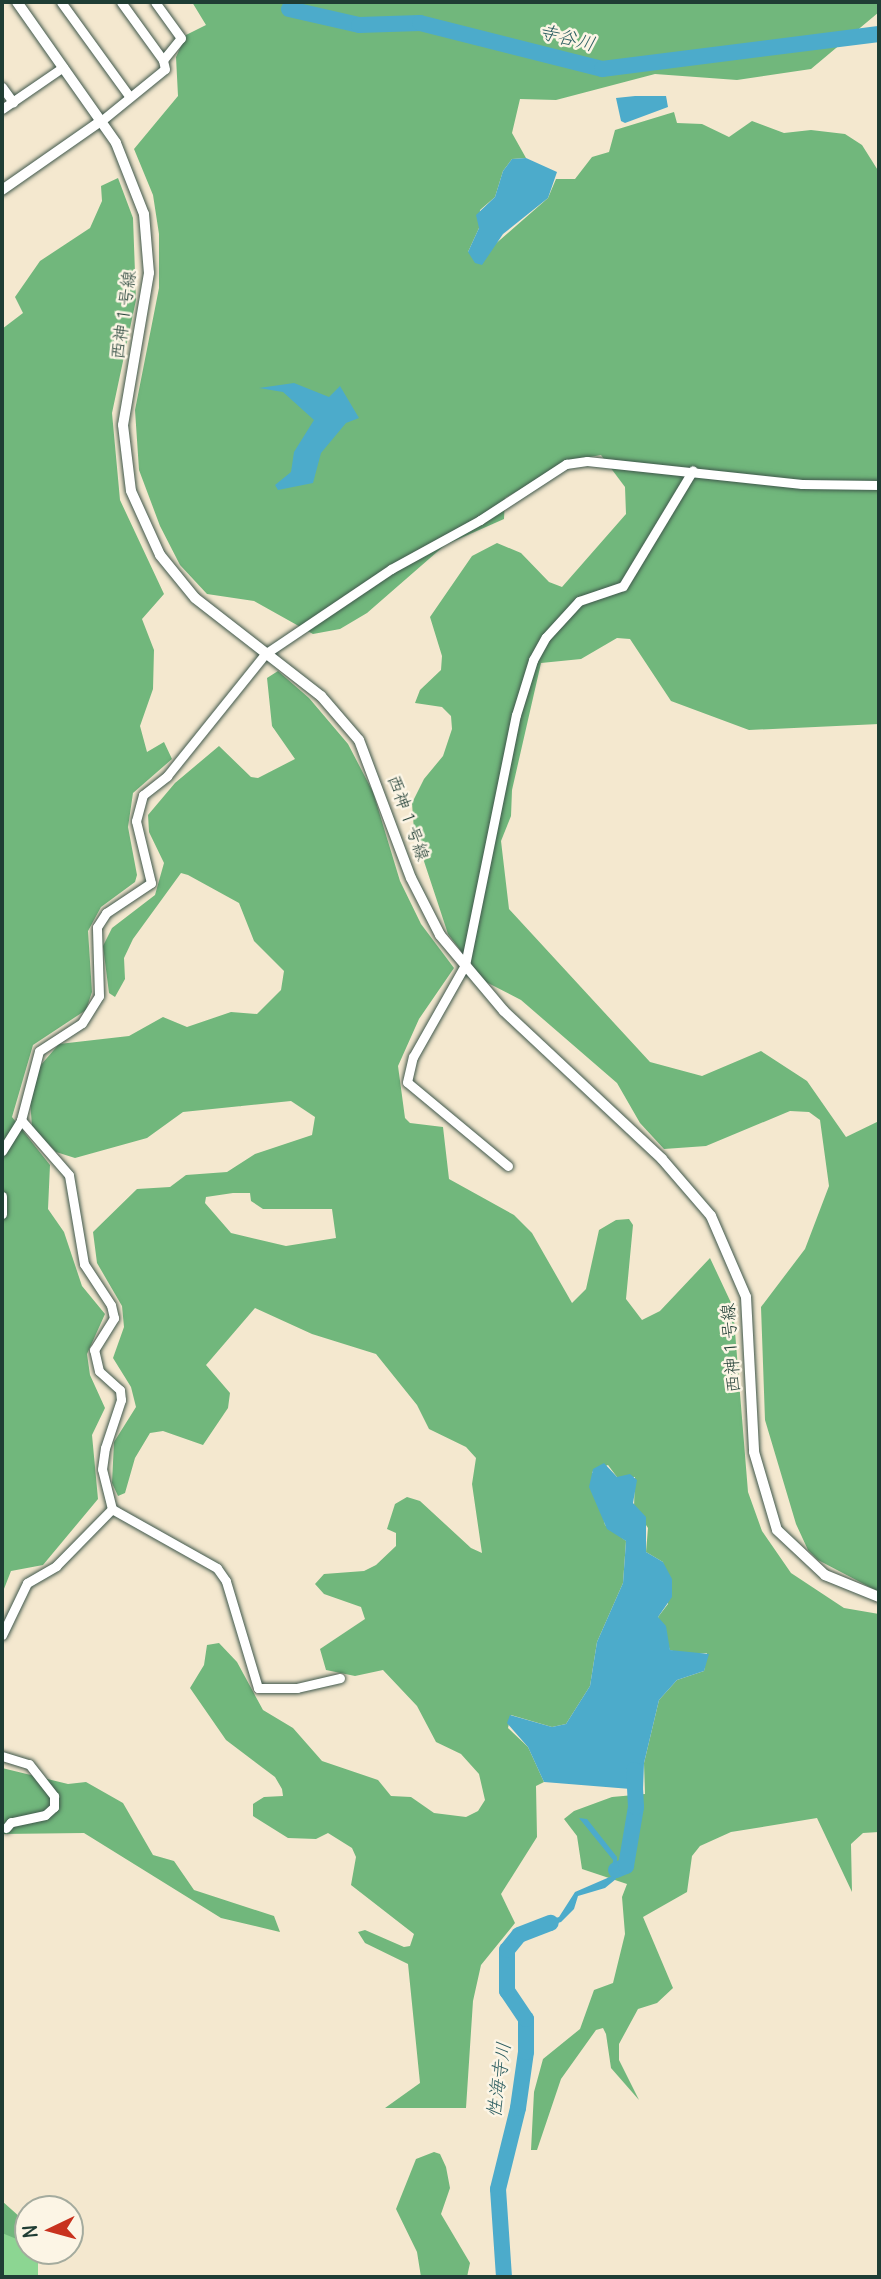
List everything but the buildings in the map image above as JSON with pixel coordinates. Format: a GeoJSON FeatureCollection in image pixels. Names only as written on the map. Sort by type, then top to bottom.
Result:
{"type":"FeatureCollection","features":[{"type":"Feature","properties":{"kind":"street","name":"西神１号線"},"geometry":{"type":"LineString","coordinates":[[17,2],[101,121],[129,169],[148,235],[149,273],[122,425],[131,491],[160,555],[195,598],[321,696],[359,740],[411,878],[440,935],[504,1011],[662,1159],[711,1216],[746,1297],[754,1452],[777,1530],[825,1575],[879,1597]]}},
{"type":"Feature","properties":{"kind":"street"},"geometry":{"type":"LineString","coordinates":[[61,2],[129,96]]}},
{"type":"Feature","properties":{"kind":"street"},"geometry":{"type":"LineString","coordinates":[[2,190],[101,121],[165,69],[163,60],[121,2]]}},
{"type":"Feature","properties":{"kind":"street"},"geometry":{"type":"LineString","coordinates":[[155,2],[181,38],[163,60]]}},
{"type":"Feature","properties":{"kind":"street"},"geometry":{"type":"LineString","coordinates":[[2,109],[63,66]]}},
{"type":"Feature","properties":{"kind":"street"},"geometry":{"type":"LineString","coordinates":[[2,87],[13,102]]}},
{"type":"Feature","properties":{"kind":"street"},"geometry":{"type":"LineString","coordinates":[[2,1151],[21,1120],[39,1051],[82,1023],[99,996],[97,928],[106,913],[151,883],[136,821],[143,794],[167,776],[265,654],[391,569],[480,520],[566,464],[587,461],[693,470],[802,484],[879,485]]}},
{"type":"Feature","properties":{"kind":"street"},"geometry":{"type":"LineString","coordinates":[[508,1166],[407,1082],[413,1057],[466,965],[516,715],[533,660],[546,637],[579,601],[623,586],[693,470]]}},
{"type":"Feature","properties":{"kind":"street"},"geometry":{"type":"LineString","coordinates":[[21,1120],[69,1174],[84,1264],[111,1305],[114,1318],[94,1350],[95,1364],[120,1390],[121,1400],[104,1448],[102,1469],[112,1509],[217,1568],[226,1581],[258,1688],[297,1688],[340,1678]]}},
{"type":"Feature","properties":{"kind":"street"},"geometry":{"type":"LineString","coordinates":[[2,1196],[2,1214]]}},
{"type":"Feature","properties":{"kind":"street"},"geometry":{"type":"LineString","coordinates":[[2,1635],[27,1583],[56,1566],[112,1509]]}},
{"type":"Feature","properties":{"kind":"street"},"geometry":{"type":"LineString","coordinates":[[2,1756],[29,1765],[54,1796],[54,1807],[45,1815],[11,1822],[6,1828]]}},
{"type":"Feature","properties":{"kind":"green space"},"geometry":{"type":"Polygon","coordinates":[[[192,2],[879,2],[879,12],[811,69],[737,80],[655,74],[556,100],[520,99],[512,133],[526,158],[512,159],[503,171],[495,197],[480,210],[479,228],[468,252],[493,246],[548,198],[556,179],[575,179],[592,157],[609,152],[615,130],[674,112],[677,123],[702,124],[729,137],[752,121],[784,133],[811,130],[845,134],[862,145],[879,172],[879,724],[749,730],[671,701],[630,639],[617,638],[581,659],[541,663],[512,790],[511,816],[501,841],[509,909],[650,1062],[702,1076],[761,1051],[807,1081],[846,1137],[879,1121],[879,1592],[818,1560],[808,1550],[796,1524],[765,1420],[761,1307],[805,1249],[829,1186],[820,1120],[809,1112],[790,1111],[706,1146],[664,1149],[640,1123],[617,1083],[521,1000],[484,981],[448,934],[414,831],[412,803],[424,779],[443,756],[452,729],[451,716],[442,707],[415,703],[420,690],[441,670],[442,656],[430,617],[472,556],[497,543],[521,553],[549,582],[562,587],[626,514],[625,487],[601,455],[573,460],[505,498],[504,519],[445,545],[367,613],[340,629],[313,634],[254,601],[207,594],[180,565],[160,526],[139,470],[135,410],[159,288],[159,234],[153,195],[134,149],[178,96],[176,57],[186,35],[206,25],[192,2]]]}},
{"type":"Feature","properties":{"kind":"green space"},"geometry":{"type":"Polygon","coordinates":[[[118,178],[133,218],[136,300],[112,413],[120,500],[164,594],[142,619],[154,650],[153,689],[140,726],[147,752],[164,742],[172,759],[133,793],[128,827],[137,875],[135,882],[101,907],[88,931],[92,992],[86,1010],[33,1045],[12,1117],[50,1165],[48,1209],[64,1232],[82,1286],[105,1314],[87,1354],[90,1375],[105,1408],[92,1435],[98,1499],[43,1565],[11,1571],[2,1594],[2,329],[23,313],[15,297],[40,261],[90,228],[102,201],[101,186],[118,178]]]}},
{"type":"Feature","properties":{"kind":"green space"},"geometry":{"type":"Polygon","coordinates":[[[278,671],[309,698],[348,744],[373,792],[400,881],[421,924],[454,968],[419,1019],[398,1066],[405,1118],[410,1123],[443,1127],[449,1179],[514,1215],[532,1233],[572,1303],[586,1289],[599,1230],[616,1220],[629,1219],[633,1225],[626,1299],[642,1320],[660,1311],[710,1258],[733,1307],[748,1492],[762,1531],[791,1573],[844,1608],[879,1614],[879,1832],[863,1833],[851,1844],[852,1892],[817,1818],[731,1832],[700,1846],[692,1856],[687,1892],[643,1917],[673,1988],[657,2003],[638,2009],[619,2044],[619,2060],[639,2100],[611,2068],[606,2034],[603,2028],[596,2030],[561,2079],[537,2150],[531,2150],[534,2092],[543,2059],[580,2029],[594,1990],[613,1983],[625,1934],[622,1897],[627,1884],[582,1869],[577,1836],[564,1819],[574,1811],[612,1797],[645,1794],[644,1763],[659,1700],[677,1680],[704,1671],[707,1653],[686,1655],[670,1650],[658,1617],[668,1604],[663,1562],[646,1552],[648,1528],[634,1507],[635,1477],[617,1477],[608,1465],[592,1472],[605,1525],[626,1541],[623,1583],[597,1642],[590,1686],[566,1724],[552,1727],[511,1715],[508,1728],[528,1747],[544,1782],[536,1786],[537,1837],[501,1894],[515,1923],[481,1965],[473,2001],[466,2108],[385,2108],[420,2083],[408,1964],[365,1943],[358,1932],[365,1930],[404,1947],[410,1946],[414,1934],[351,1885],[356,1857],[352,1848],[328,1833],[316,1839],[288,1838],[253,1816],[253,1804],[264,1797],[283,1796],[282,1789],[275,1777],[226,1740],[190,1688],[204,1665],[207,1645],[219,1643],[237,1662],[263,1710],[293,1728],[322,1761],[378,1780],[391,1796],[411,1797],[434,1813],[466,1817],[478,1811],[485,1800],[479,1774],[461,1754],[436,1742],[417,1706],[383,1670],[355,1676],[326,1670],[320,1649],[365,1619],[361,1607],[324,1594],[315,1584],[324,1574],[364,1571],[376,1565],[396,1546],[396,1533],[387,1529],[395,1504],[407,1497],[420,1501],[471,1548],[482,1553],[472,1484],[476,1458],[466,1447],[429,1429],[417,1405],[376,1354],[312,1334],[255,1308],[206,1365],[230,1393],[228,1408],[203,1445],[163,1431],[150,1433],[135,1458],[125,1493],[118,1496],[112,1483],[114,1442],[136,1407],[131,1387],[113,1358],[124,1327],[122,1306],[97,1263],[93,1232],[137,1189],[170,1187],[186,1175],[227,1172],[255,1154],[312,1135],[315,1117],[291,1101],[183,1112],[147,1138],[75,1158],[56,1152],[32,1127],[30,1099],[40,1066],[59,1044],[129,1036],[163,1017],[187,1027],[231,1012],[257,1014],[281,990],[284,971],[254,941],[239,903],[181,873],[133,939],[124,958],[125,979],[115,997],[109,993],[103,946],[112,928],[155,895],[164,863],[149,832],[148,815],[175,783],[219,746],[251,777],[258,778],[295,759],[272,726],[267,678],[278,671]],[[250,1193],[206,1197],[205,1203],[231,1233],[286,1246],[336,1238],[332,1209],[263,1209],[251,1201],[250,1193]]]}},
{"type":"Feature","properties":{"kind":"green space"},"geometry":{"type":"Polygon","coordinates":[[[2,1768],[68,1784],[86,1782],[123,1803],[153,1855],[174,1861],[194,1890],[274,1916],[280,1932],[221,1918],[84,1833],[2,1834],[2,1768]]]}},
{"type":"Feature","properties":{"kind":"green space"},"geometry":{"type":"Polygon","coordinates":[[[434,2152],[440,2154],[446,2167],[450,2188],[441,2214],[470,2263],[467,2277],[421,2277],[417,2252],[396,2209],[416,2159],[434,2152]]]}},
{"type":"Feature","properties":{"kind":"green space"},"geometry":{"type":"Polygon","coordinates":[[[2,2201],[14,2212],[14,2238],[2,2233],[2,2201]]]}},
{"type":"Feature","properties":{"kind":"green space"},"geometry":{"type":"Polygon","coordinates":[[[6,2232],[14,2237],[14,2265],[38,2265],[38,2277],[2,2277],[2,2233],[6,2232]]]}},
{"type":"Feature","properties":{"kind":"water"},"geometry":{"type":"Polygon","coordinates":[[[666,96],[668,107],[625,123],[621,121],[616,98],[666,96]]]}},
{"type":"Feature","properties":{"kind":"water"},"geometry":{"type":"Polygon","coordinates":[[[526,158],[557,172],[548,198],[503,234],[482,265],[475,263],[468,252],[479,228],[476,215],[495,197],[503,171],[512,159],[526,158]]]}},
{"type":"Feature","properties":{"kind":"water"},"geometry":{"type":"Polygon","coordinates":[[[294,383],[329,397],[340,386],[359,418],[346,423],[321,453],[313,483],[278,490],[275,485],[291,472],[294,452],[314,420],[283,392],[259,388],[294,383]]]}},
{"type":"Feature","properties":{"kind":"water"},"geometry":{"type":"Polygon","coordinates":[[[604,1463],[617,1477],[630,1474],[637,1480],[633,1503],[646,1517],[646,1552],[663,1562],[672,1579],[672,1597],[658,1617],[666,1626],[670,1650],[709,1654],[704,1671],[677,1680],[659,1700],[644,1763],[643,1790],[544,1782],[528,1747],[507,1723],[510,1715],[552,1727],[566,1724],[590,1686],[597,1642],[623,1583],[626,1541],[607,1529],[589,1487],[593,1469],[604,1463]]]}},
{"type":"Feature","properties":{"kind":"water"},"geometry":{"type":"Polygon","coordinates":[[[579,1818],[587,1819],[617,1857],[616,1879],[605,1888],[578,1896],[574,1909],[561,1922],[531,1932],[529,1926],[559,1917],[575,1892],[612,1876],[613,1860],[579,1818]]]}},
{"type":"Feature","properties":{"kind":"waterway","name":"寺谷川"},"geometry":{"type":"LineString","coordinates":[[289,9],[359,25],[420,23],[602,69],[879,34]]}},
{"type":"Feature","properties":{"kind":"waterway","name":"性海寺川"},"geometry":{"type":"LineString","coordinates":[[616,1870],[626,1866],[636,1807],[634,1770]]}},
{"type":"Feature","properties":{"kind":"waterway","name":"性海寺川"},"geometry":{"type":"LineString","coordinates":[[504,2277],[498,2189],[518,2108],[526,2052],[526,2019],[507,1991],[507,1950],[519,1935],[551,1923]]}}]}
